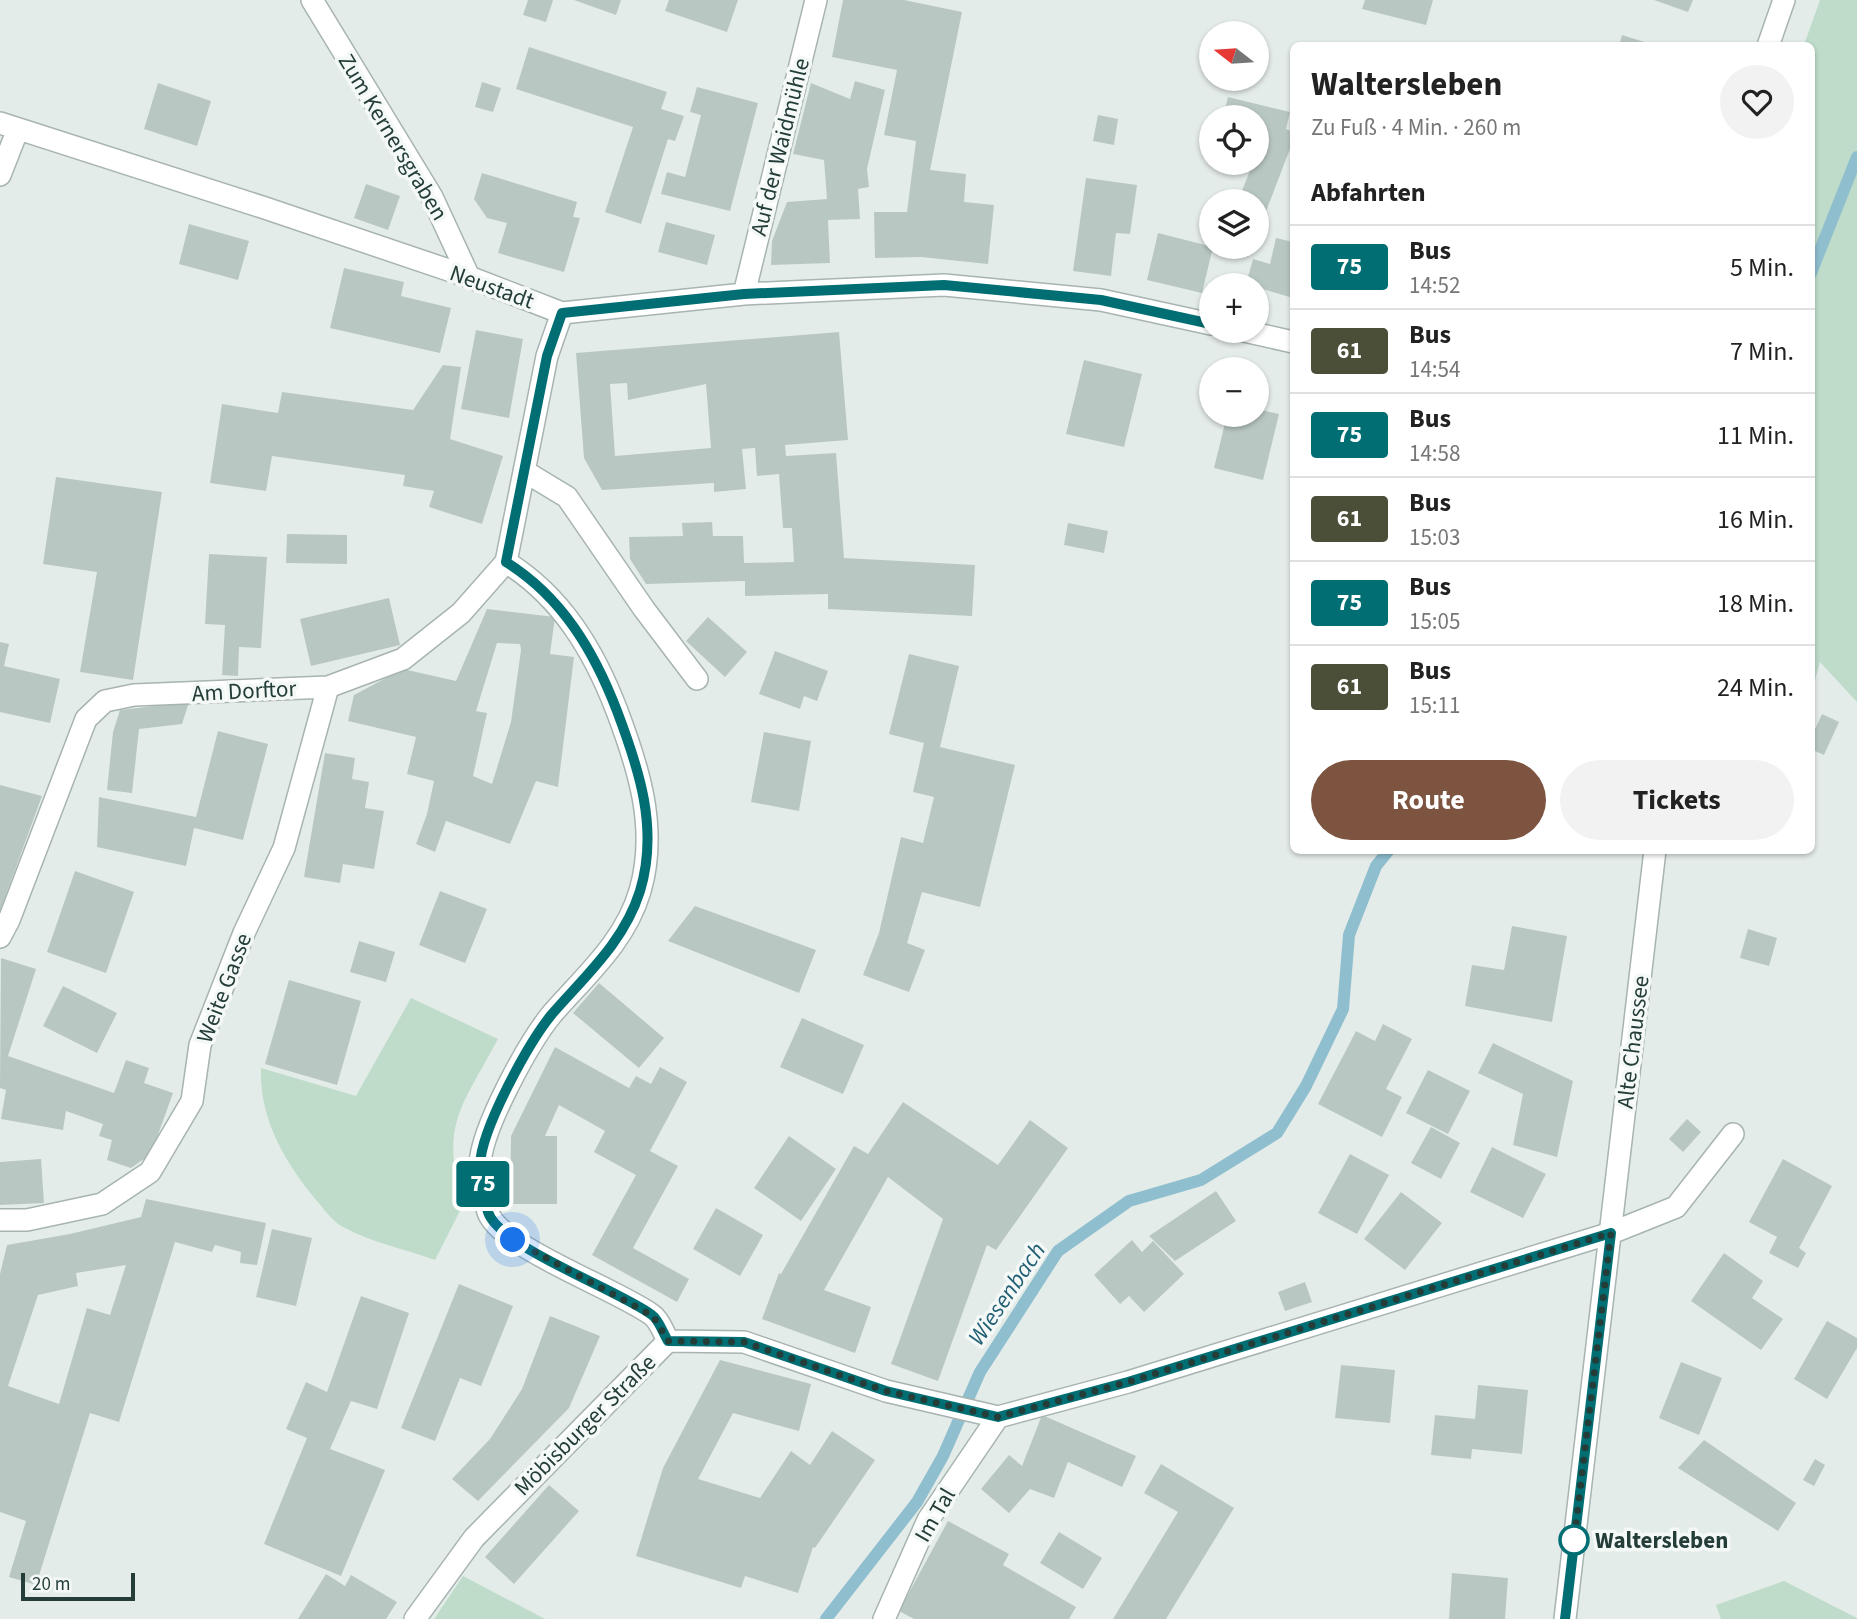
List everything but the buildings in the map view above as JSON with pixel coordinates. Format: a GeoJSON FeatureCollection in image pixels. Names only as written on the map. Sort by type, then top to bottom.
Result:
{"type":"FeatureCollection","features":[{"type":"Feature","properties":{"kind":"street","name":"Zum Kernersgraben"},"geometry":{"type":"LineString","coordinates":[[312,0],[432,197],[469,277]]}},
{"type":"Feature","properties":{"kind":"street","name":"Auf der Waidmühle"},"geometry":{"type":"LineString","coordinates":[[744,294],[816,0]]}},
{"type":"Feature","properties":{"kind":"street"},"geometry":{"type":"LineString","coordinates":[[1769,42],[1784,0]]}},
{"type":"Feature","properties":{"kind":"street","name":"Neustadt"},"geometry":{"type":"LineString","coordinates":[[9,126],[469,277],[562,313],[744,294],[944,285],[1101,300],[1199,321]]}},
{"type":"Feature","properties":{"kind":"street"},"geometry":{"type":"LineString","coordinates":[[0,175],[9,126]]}},
{"type":"Feature","properties":{"kind":"street"},"geometry":{"type":"LineString","coordinates":[[562,313],[547,356],[506,562],[549,594],[567,614],[609,690],[643,787],[648,830],[640,890],[621,937],[550,1017],[493,1113],[480,1165],[489,1215],[513,1240],[653,1316],[668,1341]]}},
{"type":"Feature","properties":{"kind":"street"},"geometry":{"type":"LineString","coordinates":[[1269,337],[1290,341]]}},
{"type":"Feature","properties":{"kind":"street"},"geometry":{"type":"LineString","coordinates":[[524,471],[567,496],[644,609],[697,679]]}},
{"type":"Feature","properties":{"kind":"street","name":"Am Dorftor"},"geometry":{"type":"LineString","coordinates":[[0,937],[9,920],[86,719],[105,701],[134,695],[328,687],[403,659],[461,613],[506,562]]}},
{"type":"Feature","properties":{"kind":"street","name":"Weite Gasse"},"geometry":{"type":"LineString","coordinates":[[0,1220],[27,1220],[102,1204],[150,1172],[192,1101],[200,1045],[244,933],[284,848],[328,687]]}},
{"type":"Feature","properties":{"kind":"street","name":"Alte Chaussee"},"geometry":{"type":"LineString","coordinates":[[1565,1619],[1655,854]]}},
{"type":"Feature","properties":{"kind":"street"},"geometry":{"type":"LineString","coordinates":[[1611,1233],[1676,1207],[1733,1134]]}},
{"type":"Feature","properties":{"kind":"street","name":"Möbisburger Straße"},"geometry":{"type":"LineString","coordinates":[[415,1619],[474,1538],[668,1341],[744,1342],[886,1391],[988,1415],[1128,1382],[1611,1233]]}},
{"type":"Feature","properties":{"kind":"street","name":"Im Tal"},"geometry":{"type":"LineString","coordinates":[[884,1619],[928,1520],[988,1415]]}},
{"type":"Feature","properties":{"kind":"green space"},"geometry":{"type":"Polygon","coordinates":[[[1820,0],[1857,0],[1857,702],[1820,662],[1815,680],[1815,42],[1805,42],[1820,0]]]}},
{"type":"Feature","properties":{"kind":"green space"},"geometry":{"type":"Polygon","coordinates":[[[411,998],[498,1039],[458,1117],[453,1154],[464,1203],[435,1260],[365,1237],[332,1219],[284,1155],[269,1122],[262,1087],[261,1068],[356,1096],[411,998]]]}},
{"type":"Feature","properties":{"kind":"green space"},"geometry":{"type":"Polygon","coordinates":[[[463,1576],[545,1619],[434,1619],[463,1576]]]}},
{"type":"Feature","properties":{"kind":"green space"},"geometry":{"type":"Polygon","coordinates":[[[1784,1581],[1857,1619],[1721,1619],[1716,1605],[1784,1581]]]}},
{"type":"Feature","properties":{"kind":"waterway","name":"Wiesenbach"},"geometry":{"type":"LineString","coordinates":[[1815,263],[1857,157]]}},
{"type":"Feature","properties":{"kind":"waterway","name":"Wiesenbach"},"geometry":{"type":"LineString","coordinates":[[826,1619],[917,1502],[943,1456],[980,1372],[1058,1251],[1129,1201],[1201,1180],[1277,1133],[1306,1086],[1343,1009],[1349,935],[1376,866],[1386,854]]}},
{"type":"Feature","properties":{"kind":"bus line","name":"75"},"geometry":{"type":"LineString","coordinates":[[1199,321],[1101,300],[944,285],[744,294],[562,313],[547,356],[506,562],[528,576],[567,614],[599,670],[624,729],[643,787],[648,830],[640,890],[621,937],[550,1017],[493,1113],[480,1165],[489,1215],[513,1240],[653,1316],[668,1341],[744,1342],[886,1391],[998,1417],[1128,1382],[1611,1233],[1565,1619]]}},
{"type":"Feature","properties":{"kind":"place","name":"Waltersleben"},"geometry":{"type":"Point","coordinates":[1574,1540]}},
{"type":"Feature","properties":{"kind":"route"},"geometry":{"type":"LineString","coordinates":[[513,1240],[653,1316],[668,1341],[744,1342],[886,1391],[998,1417],[1128,1382],[1611,1233],[1574,1540]]}}]}
